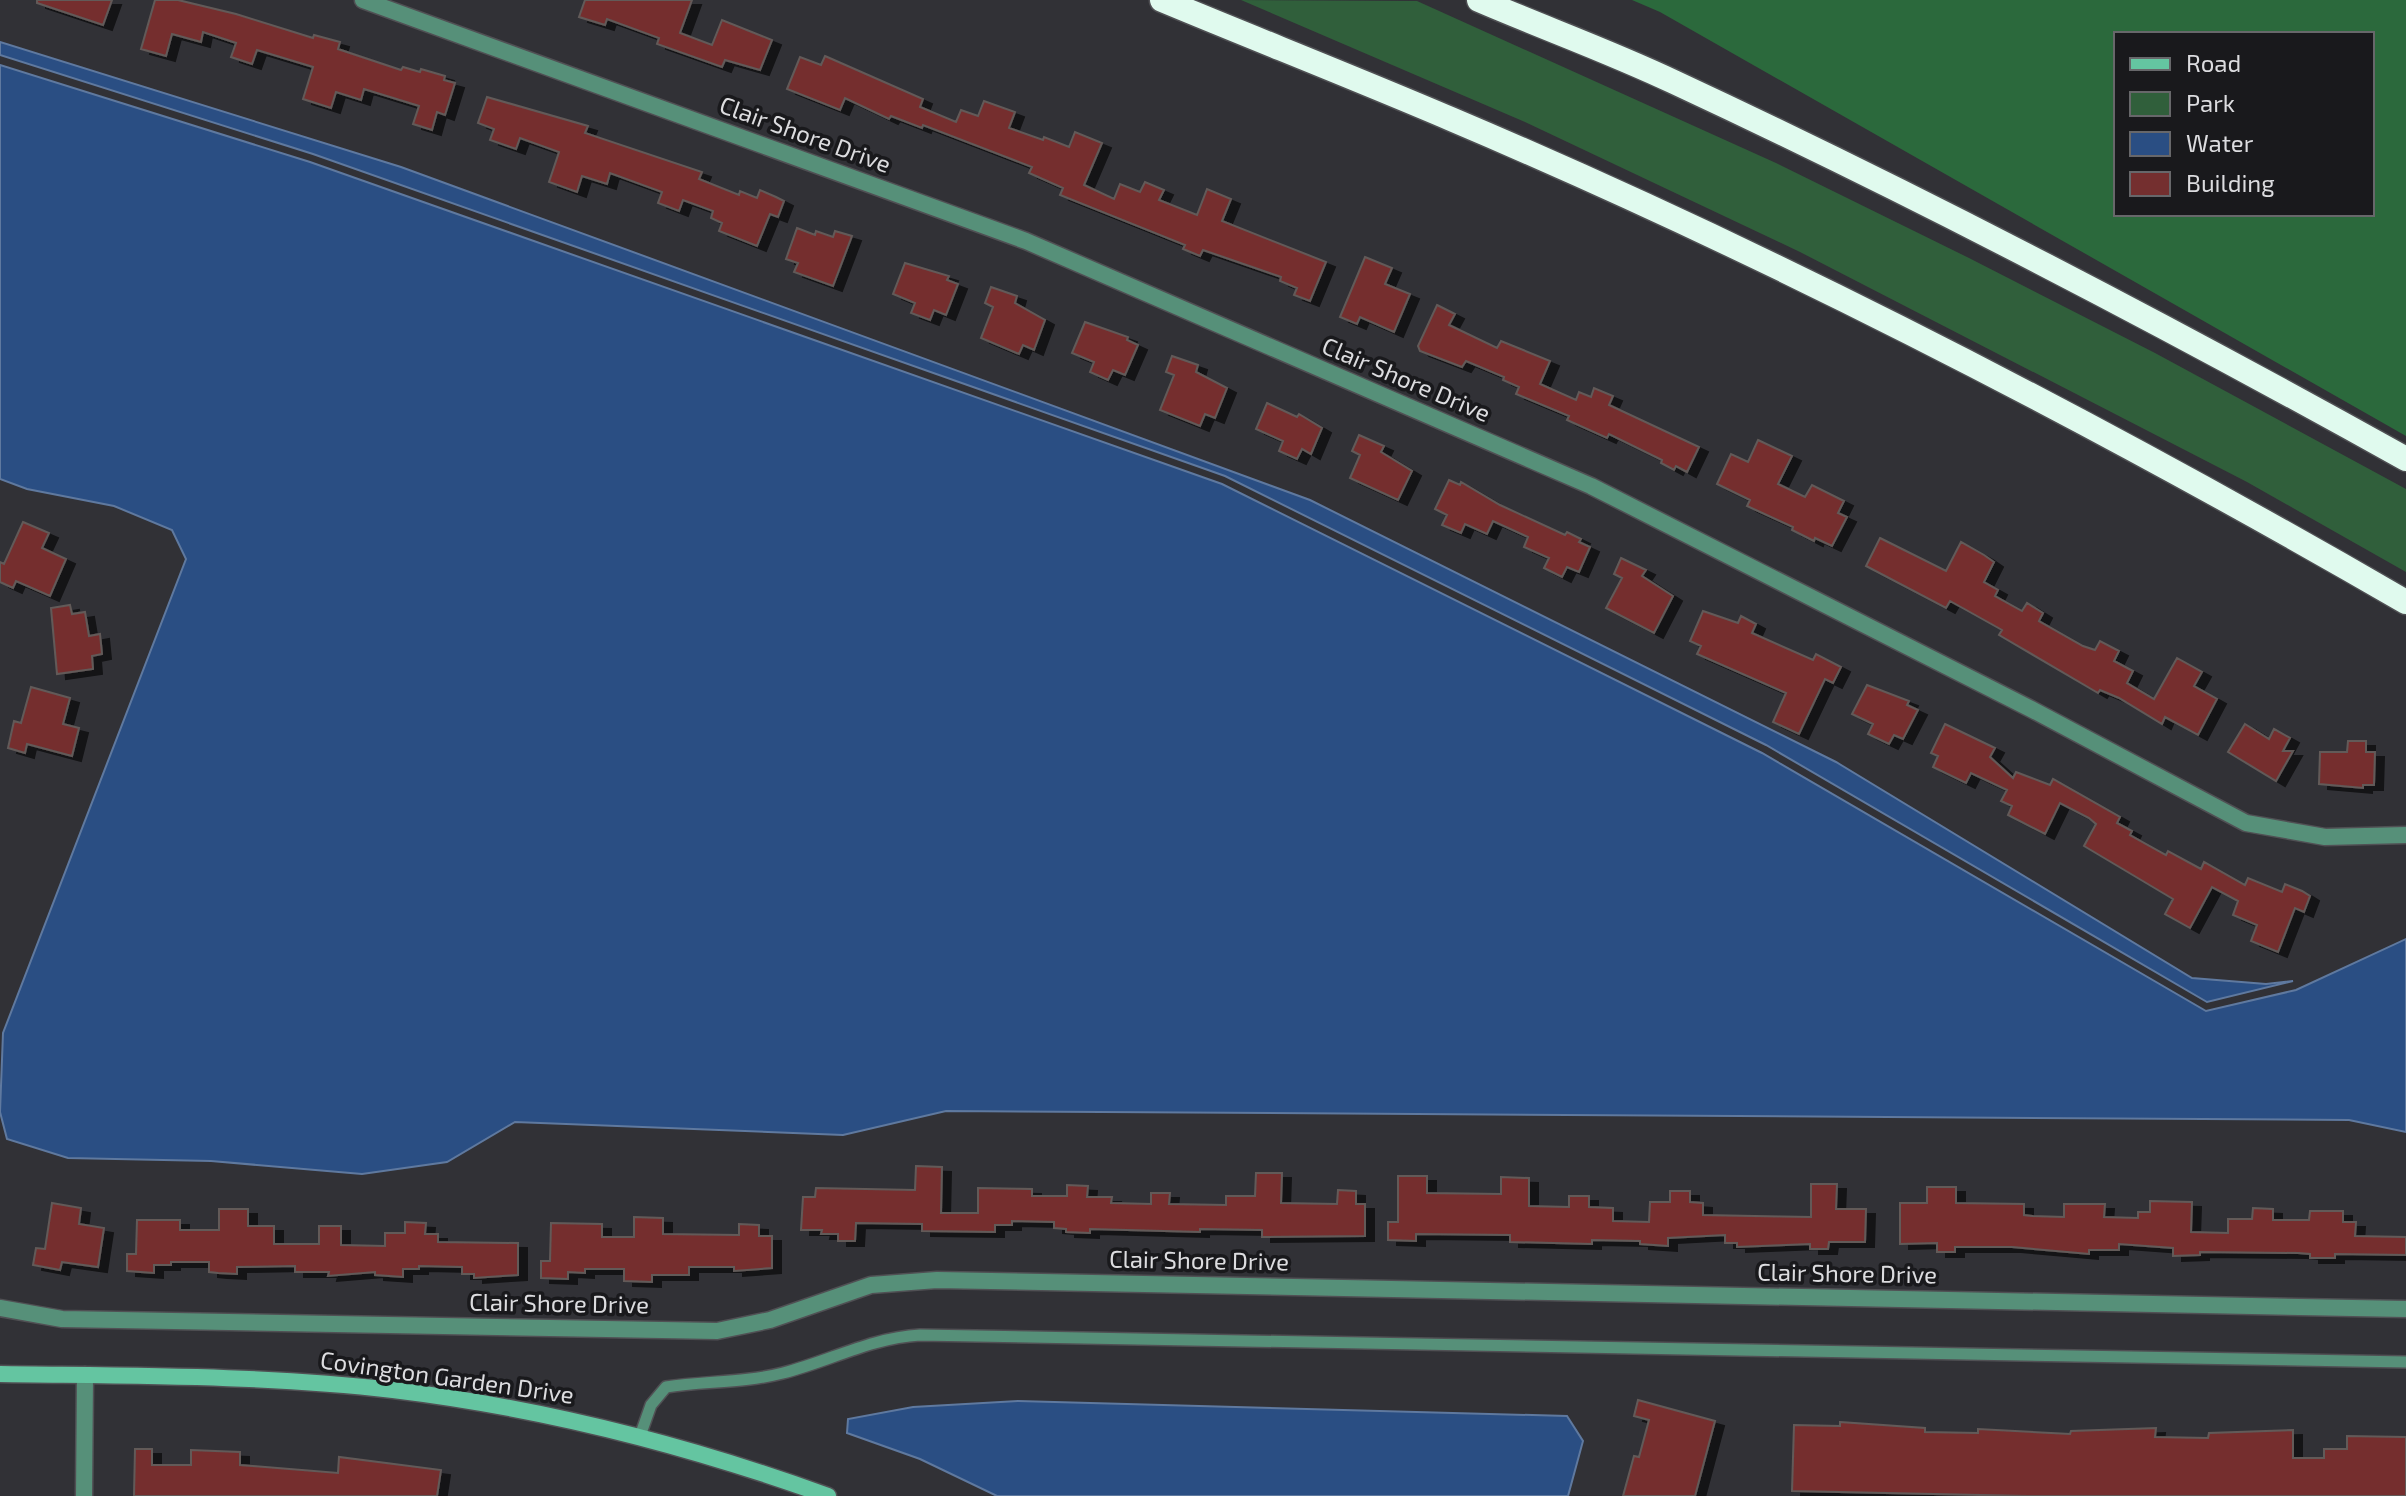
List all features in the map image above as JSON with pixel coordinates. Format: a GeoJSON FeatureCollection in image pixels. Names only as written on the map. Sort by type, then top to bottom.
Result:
{"type":"FeatureCollection","features":[{"type":"Feature","properties":{"kind":"highway"},"geometry":{"type":"LineString","coordinates":[[1162,0],[1453,119],[1812,287],[2150,459],[2406,602]]}},
{"type":"Feature","properties":{"kind":"highway"},"geometry":{"type":"LineString","coordinates":[[1479,0],[1673,81],[1835,161],[2165,329],[2406,459]]}},
{"type":"Feature","properties":{"kind":"street","name":"Clair Shore Drive"},"geometry":{"type":"LineString","coordinates":[[363,0],[1026,241],[1591,486],[2031,709],[2246,823],[2325,837],[2406,835]]}},
{"type":"Feature","properties":{"kind":"street","name":"Clair Shore Drive"},"geometry":{"type":"LineString","coordinates":[[0,1308],[62,1319],[717,1331],[770,1320],[871,1285],[937,1280],[2406,1309]]}},
{"type":"Feature","properties":{"kind":"street","name":"Covington Garden Drive"},"geometry":{"type":"LineString","coordinates":[[0,1374],[273,1380],[395,1391],[578,1421],[640,1436],[697,1451],[828,1496]]}},
{"type":"Feature","properties":{"kind":"street"},"geometry":{"type":"LineString","coordinates":[[84,1496],[85,1375]]}},
{"type":"Feature","properties":{"kind":"lane"},"geometry":{"type":"LineString","coordinates":[[640,1436],[651,1405],[666,1387],[780,1374],[876,1340],[920,1335],[2406,1362]]}},
{"type":"Feature","properties":{"kind":"green space"},"geometry":{"type":"Polygon","coordinates":[[[1241,0],[1417,1],[1776,163],[2155,353],[2406,489],[2406,572],[2247,482],[1800,252],[1525,122],[1241,0]]]}},
{"type":"Feature","properties":{"kind":"green space"},"geometry":{"type":"Polygon","coordinates":[[[1632,0],[2406,0],[2406,436],[1660,12],[1632,0]]]}},
{"type":"Feature","properties":{"kind":"water"},"geometry":{"type":"Polygon","coordinates":[[[0,42],[401,167],[1310,500],[1836,762],[2192,978],[2266,984],[2293,981],[2207,1002],[1766,745],[1225,476],[313,154],[0,55],[0,42]]]}},
{"type":"Feature","properties":{"kind":"water"},"geometry":{"type":"Polygon","coordinates":[[[0,65],[310,162],[1222,484],[1762,753],[2206,1011],[2296,990],[2406,939],[2406,1132],[2349,1120],[946,1111],[843,1135],[515,1122],[447,1162],[362,1174],[211,1161],[68,1158],[7,1139],[0,1112],[3,1033],[186,559],[172,530],[114,506],[27,489],[0,479],[0,65]]]}},
{"type":"Feature","properties":{"kind":"water"},"geometry":{"type":"Polygon","coordinates":[[[1018,1401],[1567,1416],[1583,1441],[1568,1496],[997,1496],[920,1459],[847,1433],[848,1419],[913,1407],[1018,1401]]]}},
{"type":"Feature","properties":{"kind":"building"},"geometry":{"type":"Polygon","coordinates":[[[37,0],[112,0],[103,25],[37,3],[37,0]]]}},
{"type":"Feature","properties":{"kind":"building"},"geometry":{"type":"Polygon","coordinates":[[[155,0],[178,0],[236,14],[313,38],[314,35],[340,42],[338,49],[401,70],[403,67],[420,72],[421,69],[445,76],[444,80],[455,83],[445,115],[437,112],[432,130],[413,124],[419,106],[364,89],[361,100],[336,92],[331,108],[303,99],[313,67],[257,50],[252,64],[231,57],[236,43],[203,32],[201,42],[172,34],[166,56],[141,49],[155,0]]]}},
{"type":"Feature","properties":{"kind":"building"},"geometry":{"type":"Polygon","coordinates":[[[585,0],[692,0],[680,33],[712,45],[722,20],[772,40],[760,70],[725,60],[722,67],[657,44],[659,38],[607,19],[605,25],[579,17],[585,0]]]}},
{"type":"Feature","properties":{"kind":"building"},"geometry":{"type":"Polygon","coordinates":[[[825,56],[923,99],[920,107],[956,122],[961,110],[978,116],[984,101],[1015,112],[1009,128],[1069,147],[1075,132],[1102,143],[1084,185],[1114,199],[1120,184],[1140,192],[1145,182],[1164,190],[1159,200],[1197,215],[1207,189],[1231,199],[1222,221],[1326,262],[1310,301],[1294,295],[1297,288],[1280,281],[1281,277],[1203,250],[1200,256],[1183,249],[1185,245],[1060,195],[1063,188],[1029,173],[1032,167],[923,125],[922,128],[891,116],[889,119],[845,98],[840,110],[787,89],[800,57],[821,65],[825,56]]]}},
{"type":"Feature","properties":{"kind":"building"},"geometry":{"type":"Polygon","coordinates":[[[487,97],[588,126],[585,133],[702,172],[699,179],[739,195],[740,191],[757,198],[760,190],[784,201],[778,217],[770,214],[757,246],[719,231],[722,223],[711,218],[713,211],[683,200],[679,211],[658,203],[662,192],[610,173],[607,184],[582,176],[577,192],[549,182],[559,152],[520,138],[516,149],[490,140],[494,129],[478,123],[487,97]]]}},
{"type":"Feature","properties":{"kind":"building"},"geometry":{"type":"Polygon","coordinates":[[[797,228],[815,235],[816,231],[833,237],[835,231],[852,236],[833,286],[794,272],[798,263],[786,259],[797,228]]]}},
{"type":"Feature","properties":{"kind":"building"},"geometry":{"type":"Polygon","coordinates":[[[1365,257],[1392,268],[1385,284],[1410,294],[1394,332],[1360,317],[1357,324],[1340,317],[1365,257]]]}},
{"type":"Feature","properties":{"kind":"building"},"geometry":{"type":"Polygon","coordinates":[[[905,263],[949,276],[947,280],[958,284],[946,315],[934,310],[930,320],[911,313],[915,303],[893,294],[905,263]]]}},
{"type":"Feature","properties":{"kind":"building"},"geometry":{"type":"Polygon","coordinates":[[[991,287],[1017,296],[1015,303],[1045,320],[1034,350],[1023,345],[1019,354],[981,338],[993,307],[985,303],[991,287]]]}},
{"type":"Feature","properties":{"kind":"building"},"geometry":{"type":"Polygon","coordinates":[[[1437,305],[1455,314],[1449,325],[1497,348],[1501,341],[1550,361],[1540,384],[1576,400],[1579,392],[1591,397],[1594,388],[1613,396],[1609,405],[1699,447],[1687,472],[1676,466],[1674,470],[1661,463],[1662,460],[1609,434],[1607,438],[1567,420],[1569,416],[1516,394],[1519,387],[1503,380],[1504,377],[1466,361],[1462,367],[1420,351],[1418,346],[1437,305]]]}},
{"type":"Feature","properties":{"kind":"building"},"geometry":{"type":"Polygon","coordinates":[[[1085,322],[1128,337],[1127,340],[1138,345],[1125,375],[1113,370],[1108,380],[1090,372],[1094,362],[1072,353],[1085,322]]]}},
{"type":"Feature","properties":{"kind":"building"},"geometry":{"type":"Polygon","coordinates":[[[1172,356],[1198,365],[1196,372],[1227,388],[1215,418],[1205,414],[1200,426],[1160,410],[1174,375],[1166,372],[1172,356]]]}},
{"type":"Feature","properties":{"kind":"building"},"geometry":{"type":"Polygon","coordinates":[[[1267,403],[1297,417],[1299,414],[1322,428],[1311,454],[1302,449],[1297,459],[1279,451],[1283,441],[1256,429],[1267,403]]]}},
{"type":"Feature","properties":{"kind":"building"},"geometry":{"type":"Polygon","coordinates":[[[1359,435],[1384,446],[1381,452],[1412,471],[1398,500],[1350,478],[1360,455],[1352,451],[1359,435]]]}},
{"type":"Feature","properties":{"kind":"building"},"geometry":{"type":"Polygon","coordinates":[[[1758,440],[1792,456],[1778,484],[1805,497],[1812,485],[1844,501],[1838,513],[1847,517],[1832,546],[1815,538],[1814,541],[1792,530],[1793,527],[1747,506],[1750,500],[1717,484],[1731,454],[1748,462],[1758,440]]]}},
{"type":"Feature","properties":{"kind":"building"},"geometry":{"type":"Polygon","coordinates":[[[1449,480],[1460,485],[1461,482],[1500,505],[1565,535],[1567,532],[1581,539],[1579,542],[1590,547],[1579,572],[1567,567],[1562,577],[1544,568],[1549,558],[1524,547],[1528,537],[1493,521],[1487,534],[1465,524],[1461,533],[1442,525],[1447,515],[1435,509],[1449,480]]]}},
{"type":"Feature","properties":{"kind":"building"},"geometry":{"type":"Polygon","coordinates":[[[23,522],[49,533],[42,548],[66,559],[50,596],[16,581],[13,588],[0,582],[0,562],[4,564],[23,522]]]}},
{"type":"Feature","properties":{"kind":"building"},"geometry":{"type":"Polygon","coordinates":[[[1880,538],[1946,571],[1961,542],[1984,555],[1994,562],[1984,582],[1998,590],[1995,596],[2022,611],[2027,603],[2043,613],[2039,621],[2083,646],[2095,650],[2100,641],[2119,651],[2114,661],[2133,671],[2127,683],[2154,699],[2177,658],[2202,672],[2194,686],[2217,699],[2198,735],[2165,717],[2162,724],[2119,698],[2100,690],[2098,693],[1999,635],[2002,630],[1950,601],[1946,608],[1866,566],[1880,538]]]}},
{"type":"Feature","properties":{"kind":"building"},"geometry":{"type":"Polygon","coordinates":[[[1621,558],[1646,570],[1642,576],[1673,596],[1654,633],[1606,608],[1622,578],[1614,574],[1621,558]]]}},
{"type":"Feature","properties":{"kind":"building"},"geometry":{"type":"Polygon","coordinates":[[[70,605],[72,614],[85,612],[89,636],[100,634],[102,654],[92,656],[93,669],[57,674],[51,608],[70,605]]]}},
{"type":"Feature","properties":{"kind":"building"},"geometry":{"type":"Polygon","coordinates":[[[1703,611],[1738,623],[1741,616],[1756,624],[1752,633],[1813,660],[1816,654],[1841,667],[1833,683],[1825,679],[1799,734],[1773,722],[1786,693],[1697,654],[1701,646],[1690,641],[1703,611]]]}},
{"type":"Feature","properties":{"kind":"building"},"geometry":{"type":"Polygon","coordinates":[[[1867,685],[1909,701],[1907,705],[1918,710],[1903,739],[1894,735],[1889,744],[1868,734],[1873,724],[1852,714],[1867,685]]]}},
{"type":"Feature","properties":{"kind":"building"},"geometry":{"type":"Polygon","coordinates":[[[31,687],[70,698],[63,724],[79,728],[72,756],[27,744],[25,753],[8,748],[14,721],[21,723],[31,687]]]}},
{"type":"Feature","properties":{"kind":"building"},"geometry":{"type":"Polygon","coordinates":[[[1945,724],[1995,748],[1990,757],[2013,778],[2016,772],[2050,785],[2053,779],[2120,817],[2117,823],[2132,831],[2130,835],[2166,855],[2168,851],[2201,869],[2204,862],[2245,885],[2248,878],[2282,892],[2285,884],[2302,891],[2310,896],[2304,912],[2295,908],[2278,952],[2251,941],[2257,925],[2233,915],[2238,901],[2212,887],[2190,928],[2165,914],[2173,899],[2084,846],[2096,824],[2089,818],[2060,803],[2045,834],[2008,815],[2012,806],[2001,801],[2007,790],[1971,773],[1966,783],[1933,767],[1938,756],[1931,753],[1945,724]]]}},
{"type":"Feature","properties":{"kind":"building"},"geometry":{"type":"Polygon","coordinates":[[[2245,724],[2269,739],[2274,729],[2290,738],[2283,751],[2293,751],[2276,781],[2228,752],[2245,724]]]}},
{"type":"Feature","properties":{"kind":"building"},"geometry":{"type":"Polygon","coordinates":[[[2348,741],[2366,741],[2366,752],[2375,752],[2374,785],[2363,785],[2363,788],[2319,784],[2320,752],[2347,752],[2348,741]]]}},
{"type":"Feature","properties":{"kind":"building"},"geometry":{"type":"Polygon","coordinates":[[[916,1166],[942,1167],[941,1213],[978,1213],[978,1188],[1032,1189],[1032,1196],[1067,1196],[1067,1185],[1088,1186],[1087,1197],[1112,1197],[1111,1203],[1151,1204],[1151,1193],[1170,1193],[1169,1204],[1226,1205],[1226,1196],[1255,1196],[1256,1173],[1282,1173],[1281,1203],[1337,1204],[1338,1190],[1356,1191],[1356,1204],[1365,1204],[1365,1236],[1262,1237],[1262,1230],[1200,1229],[1200,1232],[1090,1229],[1090,1233],[1066,1232],[1066,1229],[1054,1228],[1054,1222],[1012,1221],[1012,1225],[995,1225],[995,1232],[922,1231],[922,1224],[856,1223],[855,1241],[838,1241],[838,1234],[821,1234],[822,1230],[801,1230],[803,1197],[815,1197],[816,1188],[915,1190],[916,1166]]]}},
{"type":"Feature","properties":{"kind":"building"},"geometry":{"type":"Polygon","coordinates":[[[1398,1176],[1427,1176],[1427,1193],[1501,1194],[1501,1177],[1529,1178],[1529,1206],[1569,1207],[1569,1196],[1589,1196],[1589,1207],[1613,1208],[1613,1221],[1649,1222],[1650,1202],[1670,1202],[1670,1191],[1690,1191],[1690,1202],[1703,1203],[1703,1215],[1811,1217],[1811,1184],[1837,1184],[1836,1209],[1866,1209],[1865,1242],[1829,1242],[1828,1249],[1810,1249],[1810,1244],[1737,1247],[1737,1243],[1725,1243],[1725,1235],[1668,1238],[1668,1246],[1640,1244],[1640,1241],[1592,1240],[1592,1244],[1510,1242],[1510,1235],[1416,1234],[1416,1241],[1388,1240],[1388,1222],[1398,1222],[1398,1176]]]}},
{"type":"Feature","properties":{"kind":"building"},"geometry":{"type":"Polygon","coordinates":[[[1927,1187],[1956,1187],[1956,1203],[2024,1204],[2024,1215],[2032,1216],[2064,1217],[2064,1204],[2105,1204],[2104,1217],[2138,1218],[2138,1212],[2150,1212],[2150,1201],[2192,1202],[2191,1232],[2228,1233],[2228,1219],[2252,1219],[2253,1208],[2273,1209],[2273,1220],[2309,1220],[2310,1211],[2343,1211],[2343,1222],[2356,1222],[2355,1236],[2406,1237],[2406,1255],[2335,1254],[2335,1258],[2310,1258],[2310,1254],[2298,1253],[2200,1252],[2200,1255],[2173,1256],[2173,1248],[2119,1244],[2119,1250],[2089,1250],[2089,1254],[2012,1247],[1955,1247],[1955,1252],[1937,1252],[1937,1243],[1900,1244],[1900,1203],[1927,1203],[1927,1187]]]}},
{"type":"Feature","properties":{"kind":"building"},"geometry":{"type":"Polygon","coordinates":[[[52,1203],[81,1208],[79,1224],[104,1228],[98,1267],[62,1262],[60,1270],[33,1265],[36,1248],[45,1249],[52,1203]]]}},
{"type":"Feature","properties":{"kind":"building"},"geometry":{"type":"Polygon","coordinates":[[[219,1209],[248,1209],[248,1226],[274,1226],[274,1244],[319,1244],[319,1226],[341,1226],[341,1245],[385,1246],[385,1233],[405,1233],[405,1222],[426,1223],[425,1234],[438,1234],[438,1242],[518,1243],[518,1275],[474,1278],[474,1274],[462,1274],[462,1267],[419,1266],[419,1269],[403,1269],[403,1277],[375,1275],[375,1272],[328,1276],[329,1272],[295,1272],[295,1266],[237,1267],[237,1274],[209,1272],[209,1262],[154,1265],[154,1273],[127,1271],[127,1254],[136,1254],[137,1220],[180,1220],[180,1230],[219,1230],[219,1209]]]}},
{"type":"Feature","properties":{"kind":"building"},"geometry":{"type":"Polygon","coordinates":[[[634,1217],[663,1218],[663,1234],[739,1235],[739,1224],[759,1225],[759,1236],[772,1236],[772,1268],[734,1271],[734,1267],[689,1267],[689,1275],[652,1275],[652,1282],[624,1281],[624,1269],[585,1269],[585,1273],[568,1272],[568,1279],[541,1278],[541,1261],[550,1261],[551,1223],[602,1224],[602,1237],[634,1237],[634,1217]]]}},
{"type":"Feature","properties":{"kind":"building"},"geometry":{"type":"Polygon","coordinates":[[[1638,1400],[1715,1421],[1695,1496],[1623,1496],[1634,1456],[1639,1457],[1649,1420],[1634,1416],[1638,1400]]]}},
{"type":"Feature","properties":{"kind":"building"},"geometry":{"type":"Polygon","coordinates":[[[1840,1422],[1925,1428],[1925,1432],[1978,1433],[1978,1429],[2070,1434],[2071,1431],[2156,1428],[2155,1437],[2208,1438],[2209,1433],[2293,1430],[2293,1458],[2324,1458],[2324,1449],[2347,1449],[2347,1436],[2406,1437],[2406,1496],[2027,1496],[1792,1491],[1794,1425],[1840,1426],[1840,1422]]]}},
{"type":"Feature","properties":{"kind":"building"},"geometry":{"type":"Polygon","coordinates":[[[135,1449],[152,1449],[152,1465],[191,1465],[191,1450],[240,1452],[240,1465],[338,1473],[339,1457],[441,1470],[437,1496],[134,1496],[135,1449]]]}}]}
